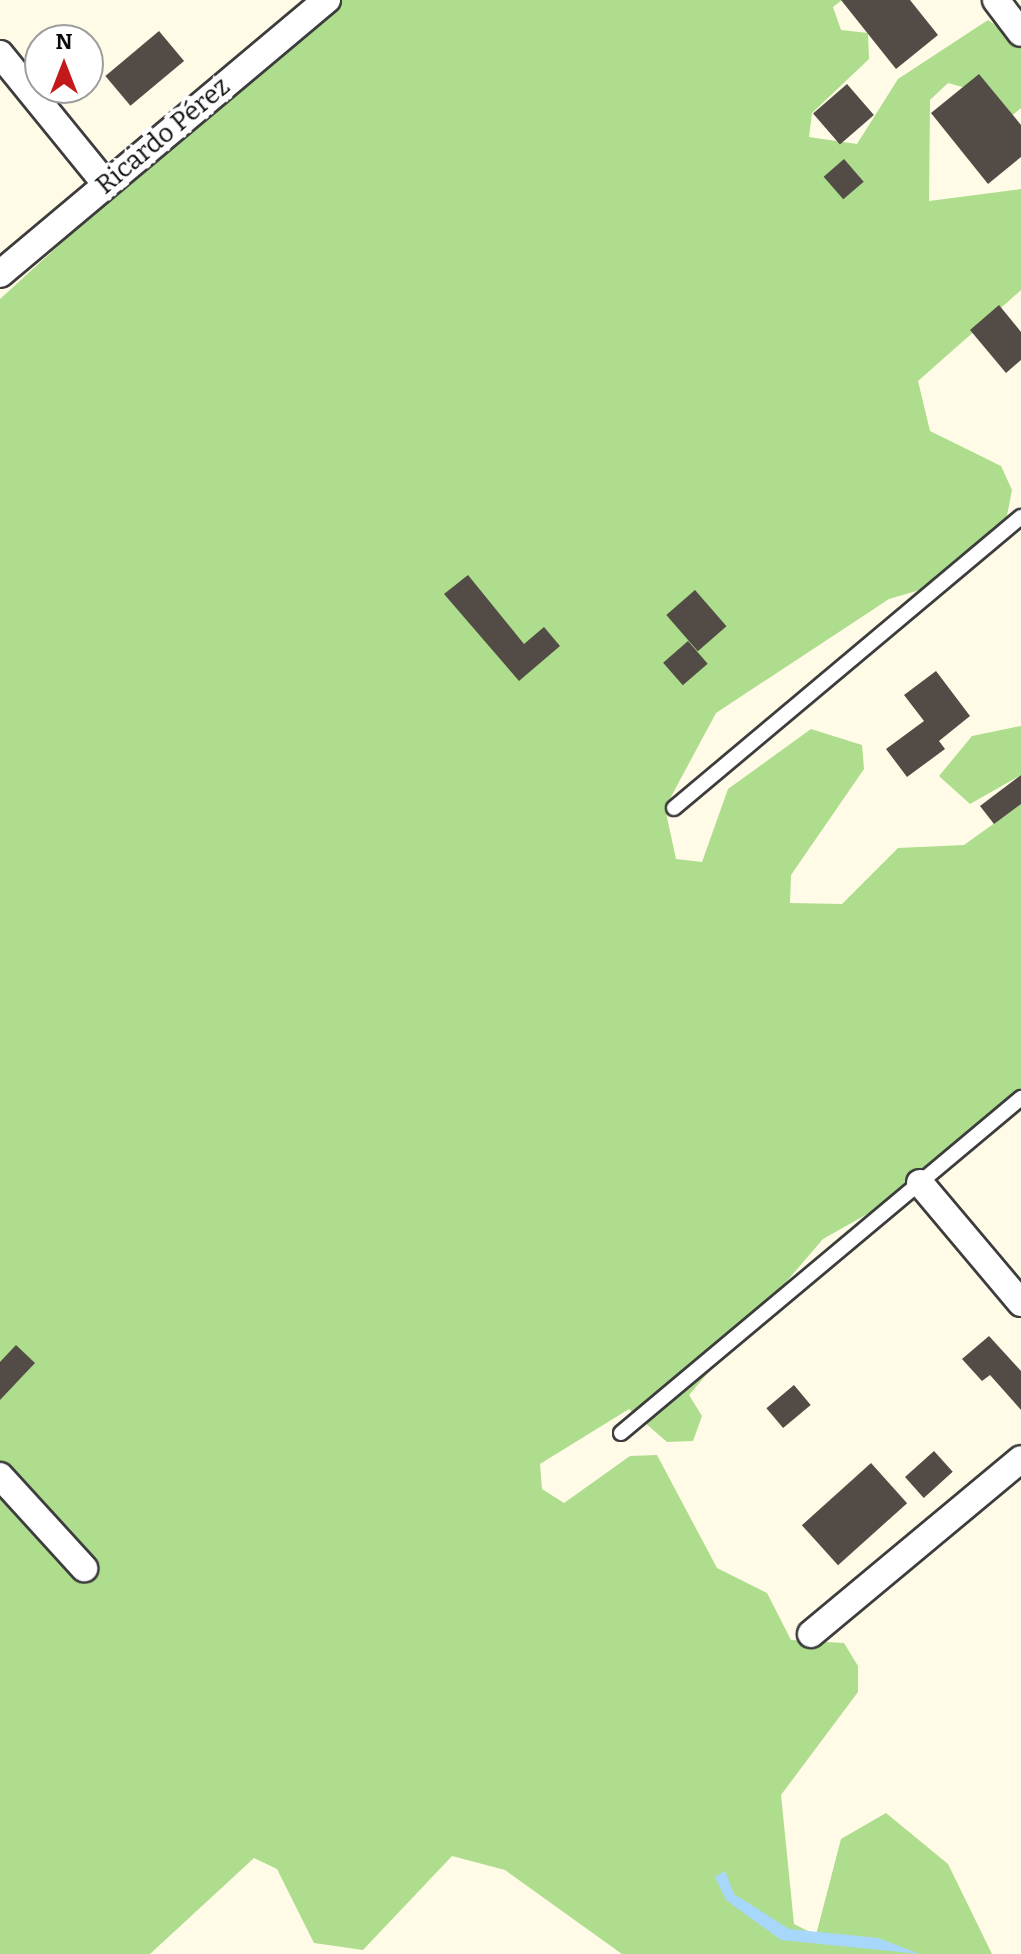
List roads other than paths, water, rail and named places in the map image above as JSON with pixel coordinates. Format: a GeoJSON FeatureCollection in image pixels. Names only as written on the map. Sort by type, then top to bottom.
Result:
{"type":"FeatureCollection","features":[{"type":"Feature","properties":{"kind":"street","name":"Ricardo Pérez"},"geometry":{"type":"LineString","coordinates":[[0,274],[327,0]]}},
{"type":"Feature","properties":{"kind":"street"},"geometry":{"type":"LineString","coordinates":[[996,0],[1021,33]]}},
{"type":"Feature","properties":{"kind":"street"},"geometry":{"type":"LineString","coordinates":[[0,54],[105,183]]}},
{"type":"Feature","properties":{"kind":"street"},"geometry":{"type":"LineString","coordinates":[[920,1183],[1021,1303]]}},
{"type":"Feature","properties":{"kind":"street"},"geometry":{"type":"LineString","coordinates":[[811,1634],[1021,1459]]}},
{"type":"Feature","properties":{"kind":"street"},"geometry":{"type":"LineString","coordinates":[[0,1476],[84,1568]]}},
{"type":"Feature","properties":{"kind":"lane"},"geometry":{"type":"LineString","coordinates":[[674,808],[1021,517]]}},
{"type":"Feature","properties":{"kind":"lane"},"geometry":{"type":"LineString","coordinates":[[621,1433],[1021,1098]]}},
{"type":"Feature","properties":{"kind":"water"},"geometry":{"type":"Polygon","coordinates":[[[725,1871],[734,1894],[789,1929],[878,1938],[920,1954],[781,1940],[726,1900],[715,1877],[725,1871]]]}}]}
